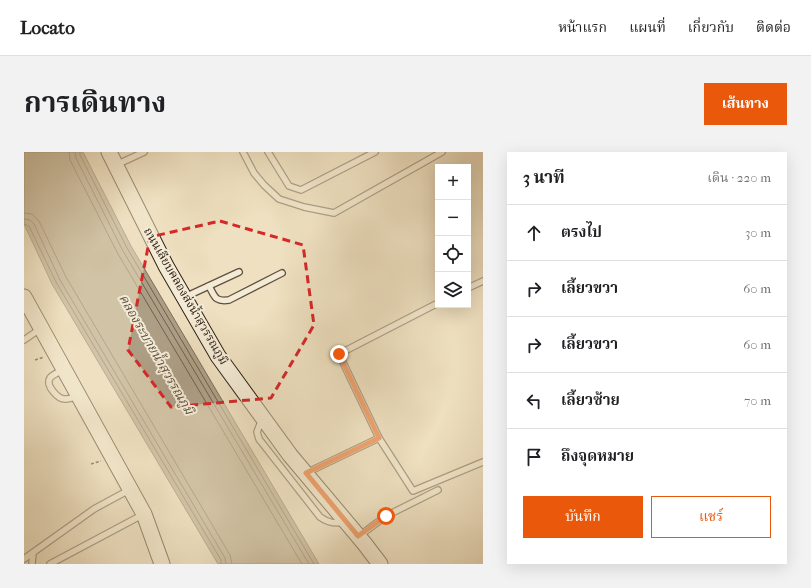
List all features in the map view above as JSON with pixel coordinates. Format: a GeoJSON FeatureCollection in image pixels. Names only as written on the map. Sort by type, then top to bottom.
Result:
{"type":"FeatureCollection","features":[{"type":"Feature","properties":{"kind":"main road","name":"ถนนเลียบคลองส่งน้ำสุวรรณภูมิ"},"geometry":{"type":"LineString","coordinates":[[112,158],[166,266],[218,356],[290,455],[347,522],[380,564]]}},
{"type":"Feature","properties":{"kind":"main road"},"geometry":{"type":"LineString","coordinates":[[24,297],[144,514],[162,564]]}},
{"type":"Feature","properties":{"kind":"lane"},"geometry":{"type":"LineString","coordinates":[[112,158],[144,152]]}},
{"type":"Feature","properties":{"kind":"lane"},"geometry":{"type":"LineString","coordinates":[[243,152],[254,173],[279,199],[304,207],[334,213],[442,152]]}},
{"type":"Feature","properties":{"kind":"lane"},"geometry":{"type":"LineString","coordinates":[[268,152],[289,186],[302,190],[375,152]]}},
{"type":"Feature","properties":{"kind":"lane"},"geometry":{"type":"LineString","coordinates":[[184,297],[239,272]]}},
{"type":"Feature","properties":{"kind":"lane"},"geometry":{"type":"LineString","coordinates":[[209,286],[217,299],[220,301],[229,300],[282,273]]}},
{"type":"Feature","properties":{"kind":"lane"},"geometry":{"type":"LineString","coordinates":[[471,287],[483,281]]}},
{"type":"Feature","properties":{"kind":"lane"},"geometry":{"type":"LineString","coordinates":[[435,306],[339,354],[379,438],[413,491],[483,462]]}},
{"type":"Feature","properties":{"kind":"lane"},"geometry":{"type":"LineString","coordinates":[[24,340],[41,328]]}},
{"type":"Feature","properties":{"kind":"lane"},"geometry":{"type":"LineString","coordinates":[[64,369],[51,377],[49,380],[49,385],[62,399],[79,396]]}},
{"type":"Feature","properties":{"kind":"lane"},"geometry":{"type":"LineString","coordinates":[[263,417],[257,432],[259,439],[316,511],[326,522],[336,524],[347,522]]}},
{"type":"Feature","properties":{"kind":"lane"},"geometry":{"type":"LineString","coordinates":[[306,473],[379,438]]}},
{"type":"Feature","properties":{"kind":"lane"},"geometry":{"type":"LineString","coordinates":[[24,559],[94,509],[131,489]]}},
{"type":"Feature","properties":{"kind":"lane"},"geometry":{"type":"LineString","coordinates":[[358,536],[386,516],[438,490]]}},
{"type":"Feature","properties":{"kind":"lane"},"geometry":{"type":"LineString","coordinates":[[50,564],[144,514]]}},
{"type":"Feature","properties":{"kind":"lane"},"geometry":{"type":"LineString","coordinates":[[32,564],[33,553]]}},
{"type":"Feature","properties":{"kind":"highlighted area"},"geometry":{"type":"Polygon","coordinates":[[[220,221],[303,245],[314,325],[271,398],[171,407],[128,350],[150,237],[220,221]]]}},
{"type":"Feature","properties":{"kind":"water","name":"คลองระบายน้ำสุวรรณภูมิ"},"geometry":{"type":"Polygon","coordinates":[[[24,152],[83,152],[131,246],[319,564],[218,564],[52,284],[24,224],[24,152]]]}},
{"type":"Feature","properties":{"kind":"route"},"geometry":{"type":"LineString","coordinates":[[339,354],[379,438],[306,473],[358,536],[386,516]]}}]}
